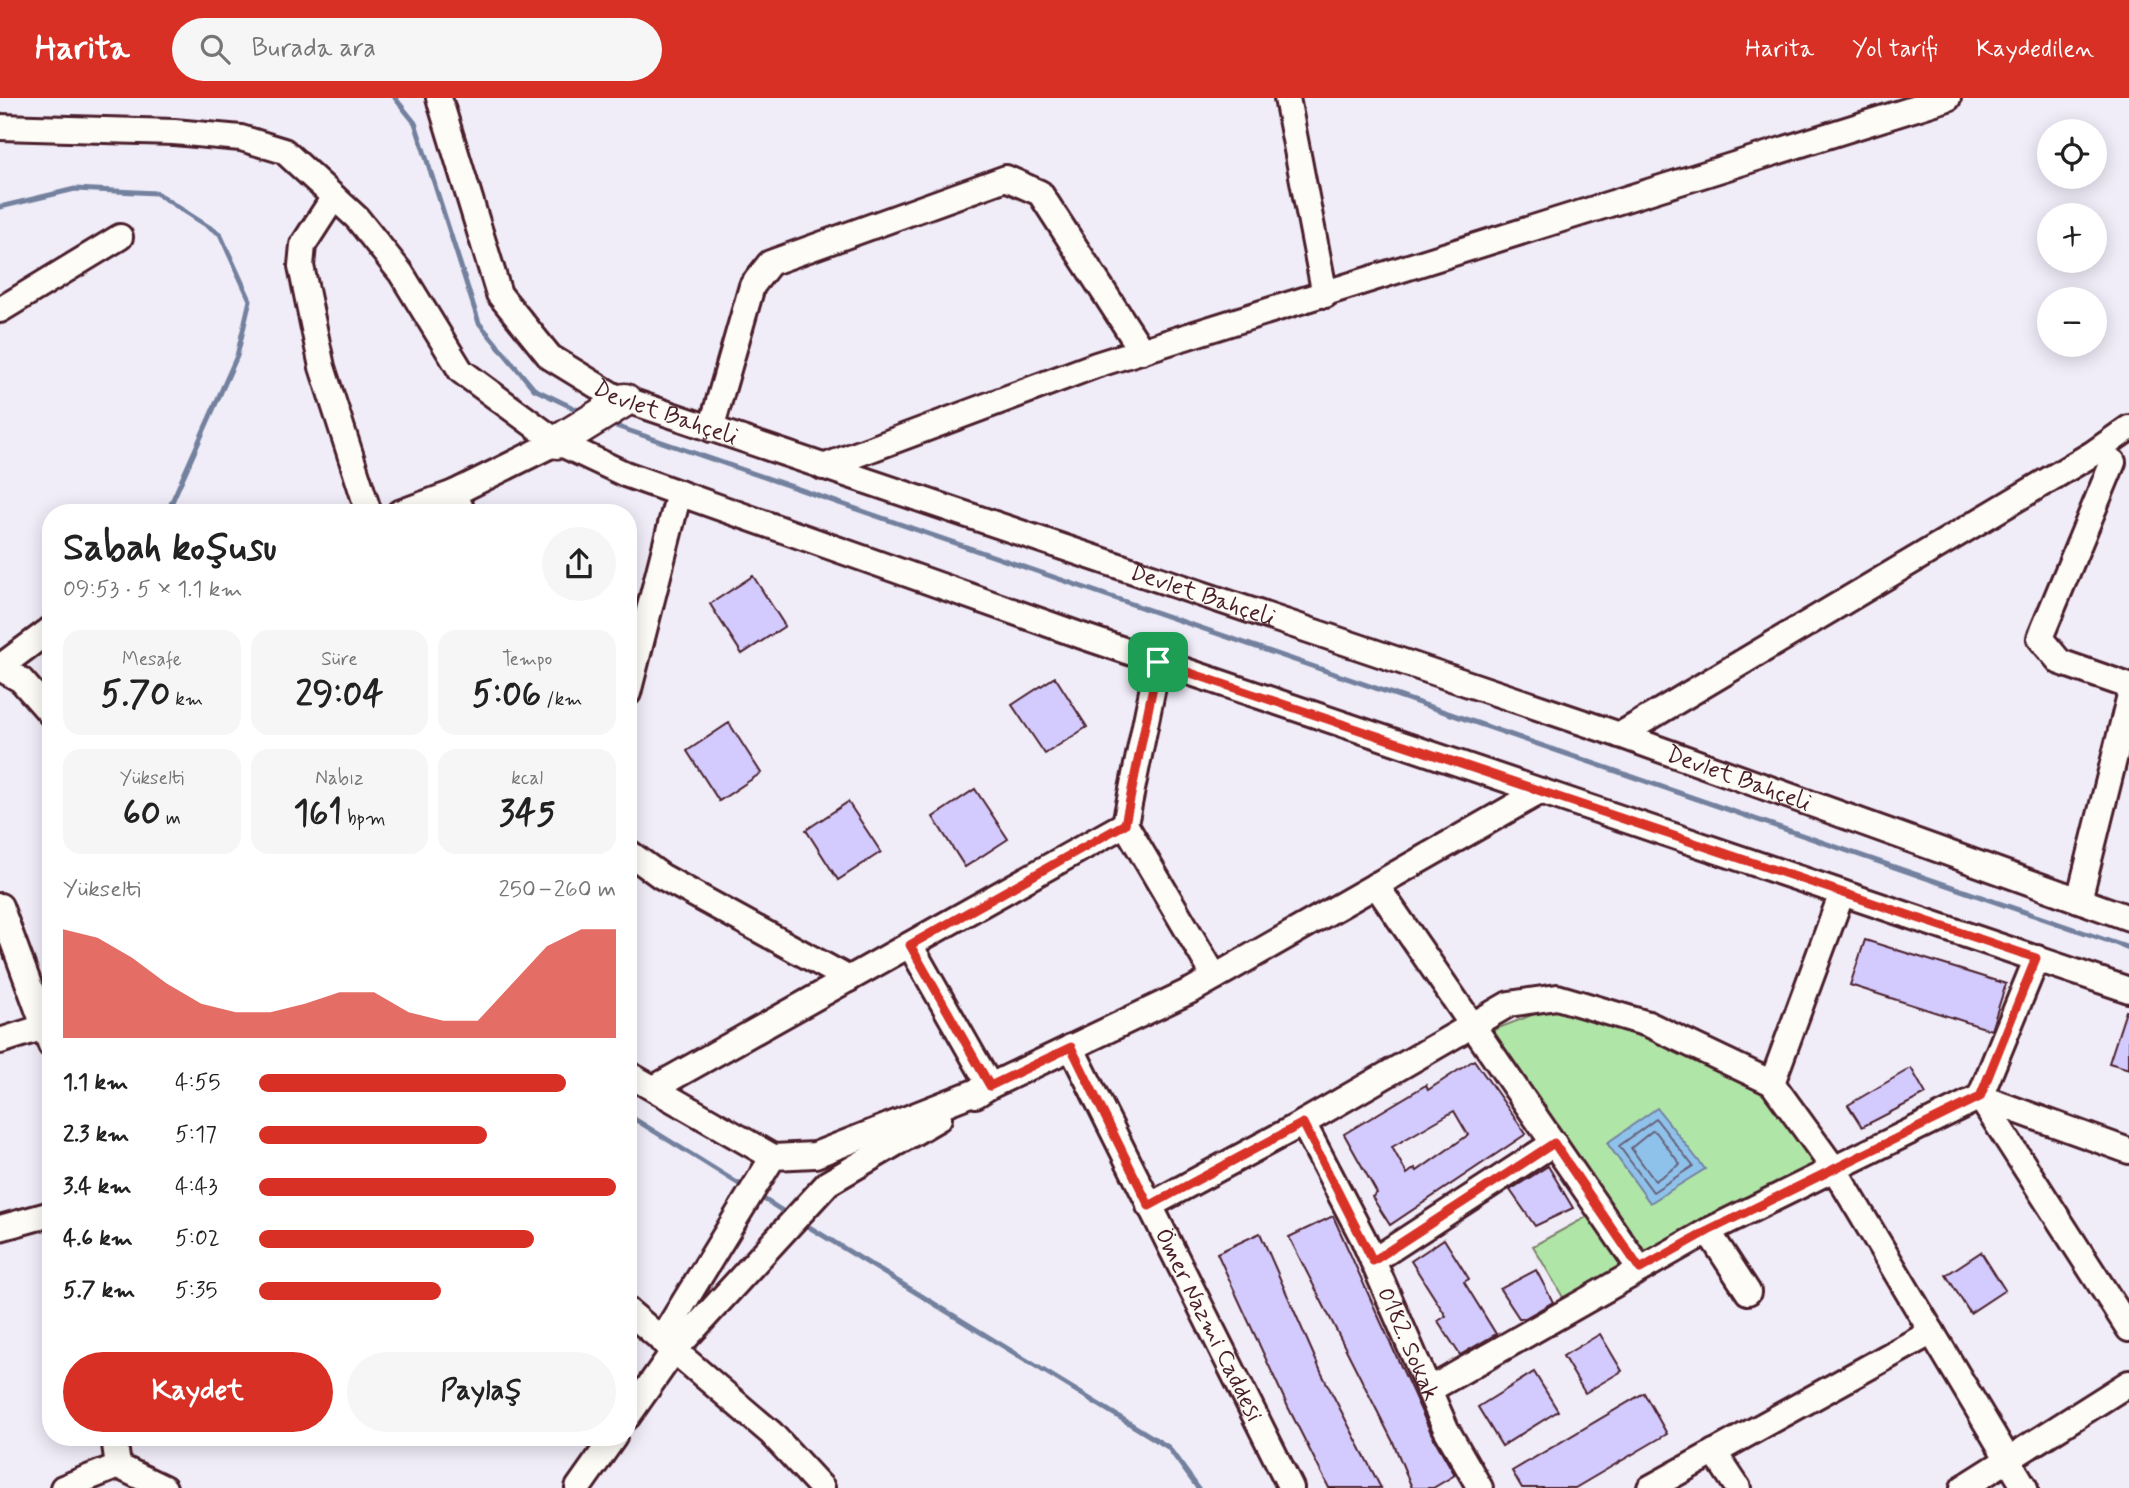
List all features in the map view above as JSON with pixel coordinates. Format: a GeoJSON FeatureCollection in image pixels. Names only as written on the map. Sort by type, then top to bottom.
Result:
{"type":"FeatureCollection","features":[{"type":"Feature","properties":{"kind":"main road"},"geometry":{"type":"LineString","coordinates":[[557,442],[625,400]]}},
{"type":"Feature","properties":{"kind":"street","name":"Devlet Bahçeli"},"geometry":{"type":"LineString","coordinates":[[439,98],[499,294],[550,357],[612,396],[1620,735],[2129,918]]}},
{"type":"Feature","properties":{"kind":"street"},"geometry":{"type":"LineString","coordinates":[[1287,98],[1325,295]]}},
{"type":"Feature","properties":{"kind":"street"},"geometry":{"type":"LineString","coordinates":[[823,467],[1096,365],[1948,98]]}},
{"type":"Feature","properties":{"kind":"street"},"geometry":{"type":"LineString","coordinates":[[0,127],[174,132],[242,138],[284,150],[357,218],[401,273],[461,371],[557,442],[625,474],[1158,662],[2129,990]]}},
{"type":"Feature","properties":{"kind":"street"},"geometry":{"type":"LineString","coordinates":[[711,429],[752,286],[770,262],[1006,178],[1040,193],[1142,351]]}},
{"type":"Feature","properties":{"kind":"street"},"geometry":{"type":"LineString","coordinates":[[334,197],[303,246],[302,266],[322,367],[366,504]]}},
{"type":"Feature","properties":{"kind":"street"},"geometry":{"type":"LineString","coordinates":[[0,310],[120,237]]}},
{"type":"Feature","properties":{"kind":"street"},"geometry":{"type":"LineString","coordinates":[[2129,428],[2111,461],[2039,638],[2060,663],[2129,686]]}},
{"type":"Feature","properties":{"kind":"street"},"geometry":{"type":"LineString","coordinates":[[459,503],[557,442]]}},
{"type":"Feature","properties":{"kind":"street"},"geometry":{"type":"LineString","coordinates":[[1620,735],[2111,461]]}},
{"type":"Feature","properties":{"kind":"street"},"geometry":{"type":"LineString","coordinates":[[637,658],[679,493]]}},
{"type":"Feature","properties":{"kind":"street"},"geometry":{"type":"LineString","coordinates":[[42,635],[1,665],[21,680],[42,704]]}},
{"type":"Feature","properties":{"kind":"street"},"geometry":{"type":"LineString","coordinates":[[1158,662],[1125,824],[1215,977]]}},
{"type":"Feature","properties":{"kind":"street"},"geometry":{"type":"LineString","coordinates":[[2079,900],[2129,699]]}},
{"type":"Feature","properties":{"kind":"street"},"geometry":{"type":"LineString","coordinates":[[637,1079],[773,1157],[815,1155],[990,1086],[1215,977],[1541,791]]}},
{"type":"Feature","properties":{"kind":"street"},"geometry":{"type":"LineString","coordinates":[[654,1088],[1125,824]]}},
{"type":"Feature","properties":{"kind":"street"},"geometry":{"type":"LineString","coordinates":[[637,859],[661,876],[849,979]]}},
{"type":"Feature","properties":{"kind":"street"},"geometry":{"type":"LineString","coordinates":[[1376,885],[1640,1269]]}},
{"type":"Feature","properties":{"kind":"street"},"geometry":{"type":"LineString","coordinates":[[1772,1083],[1842,893]]}},
{"type":"Feature","properties":{"kind":"street"},"geometry":{"type":"LineString","coordinates":[[0,907],[42,1020]]}},
{"type":"Feature","properties":{"kind":"street"},"geometry":{"type":"LineString","coordinates":[[910,945],[990,1086]]}},
{"type":"Feature","properties":{"kind":"street"},"geometry":{"type":"LineString","coordinates":[[1429,1390],[1708,1231],[1835,1171],[1980,1097],[2036,958]]}},
{"type":"Feature","properties":{"kind":"street"},"geometry":{"type":"LineString","coordinates":[[1149,1206],[1303,1123],[1509,1004],[1557,997],[1648,1024],[1772,1083],[1835,1171],[2011,1460],[2025,1488]]}},
{"type":"Feature","properties":{"kind":"street"},"geometry":{"type":"LineString","coordinates":[[0,1041],[42,1037]]}},
{"type":"Feature","properties":{"kind":"street","name":"Ömer Nazmi Caddesi"},"geometry":{"type":"LineString","coordinates":[[1071,1047],[1291,1488]]}},
{"type":"Feature","properties":{"kind":"street"},"geometry":{"type":"LineString","coordinates":[[667,1346],[828,1183],[889,1150],[990,1086]]}},
{"type":"Feature","properties":{"kind":"street"},"geometry":{"type":"LineString","coordinates":[[1980,1097],[2129,1151]]}},
{"type":"Feature","properties":{"kind":"street"},"geometry":{"type":"LineString","coordinates":[[1980,1097],[2125,1310]]}},
{"type":"Feature","properties":{"kind":"street","name":"0182. Sokak"},"geometry":{"type":"LineString","coordinates":[[1303,1123],[1373,1261],[1446,1429],[1480,1488]]}},
{"type":"Feature","properties":{"kind":"street"},"geometry":{"type":"LineString","coordinates":[[1373,1261],[1554,1143]]}},
{"type":"Feature","properties":{"kind":"street"},"geometry":{"type":"LineString","coordinates":[[637,1400],[773,1157]]}},
{"type":"Feature","properties":{"kind":"street"},"geometry":{"type":"LineString","coordinates":[[0,1228],[42,1216]]}},
{"type":"Feature","properties":{"kind":"street"},"geometry":{"type":"LineString","coordinates":[[1708,1231],[1748,1292]]}},
{"type":"Feature","properties":{"kind":"street"},"geometry":{"type":"LineString","coordinates":[[637,1319],[771,1433],[822,1488]]}},
{"type":"Feature","properties":{"kind":"street"},"geometry":{"type":"LineString","coordinates":[[1650,1488],[1932,1332]]}},
{"type":"Feature","properties":{"kind":"street"},"geometry":{"type":"LineString","coordinates":[[1963,1488],[2129,1383]]}},
{"type":"Feature","properties":{"kind":"street"},"geometry":{"type":"LineString","coordinates":[[115,1446],[118,1466]]}},
{"type":"Feature","properties":{"kind":"street"},"geometry":{"type":"LineString","coordinates":[[578,1488],[608,1446]]}},
{"type":"Feature","properties":{"kind":"street"},"geometry":{"type":"LineString","coordinates":[[1714,1452],[1738,1488]]}},
{"type":"Feature","properties":{"kind":"street"},"geometry":{"type":"LineString","coordinates":[[64,1488],[118,1466],[164,1488]]}},
{"type":"Feature","properties":{"kind":"green space"},"geometry":{"type":"Polygon","coordinates":[[[1553,1007],[1658,1039],[1764,1093],[1822,1167],[1652,1253],[1639,1253],[1488,1032],[1553,1007]]]}},
{"type":"Feature","properties":{"kind":"green space"},"geometry":{"type":"Polygon","coordinates":[[[1588,1216],[1626,1266],[1564,1299],[1533,1246],[1588,1216]]]}},
{"type":"Feature","properties":{"kind":"water"},"geometry":{"type":"Polygon","coordinates":[[[1657,1108],[1705,1169],[1650,1203],[1607,1143],[1657,1108]]]}},
{"type":"Feature","properties":{"kind":"building"},"geometry":{"type":"Polygon","coordinates":[[[753,576],[785,626],[742,654],[710,604],[753,576]]]}},
{"type":"Feature","properties":{"kind":"building"},"geometry":{"type":"Polygon","coordinates":[[[1055,677],[1087,727],[1045,754],[1012,705],[1055,677]]]}},
{"type":"Feature","properties":{"kind":"building"},"geometry":{"type":"Polygon","coordinates":[[[729,723],[761,773],[719,801],[687,751],[729,723]]]}},
{"type":"Feature","properties":{"kind":"building"},"geometry":{"type":"Polygon","coordinates":[[[975,789],[1008,839],[965,867],[933,817],[975,789]]]}},
{"type":"Feature","properties":{"kind":"building"},"geometry":{"type":"Polygon","coordinates":[[[848,802],[881,852],[838,880],[806,830],[848,802]]]}},
{"type":"Feature","properties":{"kind":"building"},"geometry":{"type":"Polygon","coordinates":[[[1865,940],[2006,984],[1991,1030],[1850,985],[1865,940]]]}},
{"type":"Feature","properties":{"kind":"building"},"geometry":{"type":"Polygon","coordinates":[[[2126,1011],[2129,1012],[2129,1069],[2109,1063],[2126,1011]]]}},
{"type":"Feature","properties":{"kind":"building"},"geometry":{"type":"Polygon","coordinates":[[[1474,1060],[1526,1134],[1390,1225],[1372,1197],[1377,1193],[1344,1134],[1426,1085],[1428,1090],[1474,1060]],[[1454,1111],[1392,1147],[1407,1174],[1415,1168],[1417,1171],[1468,1135],[1454,1111]]]}},
{"type":"Feature","properties":{"kind":"building"},"geometry":{"type":"Polygon","coordinates":[[[1911,1068],[1926,1094],[1862,1127],[1848,1105],[1911,1068]]]}},
{"type":"Feature","properties":{"kind":"building"},"geometry":{"type":"Polygon","coordinates":[[[1548,1166],[1573,1208],[1535,1226],[1510,1190],[1548,1166]]]}},
{"type":"Feature","properties":{"kind":"building"},"geometry":{"type":"Polygon","coordinates":[[[1333,1216],[1432,1435],[1455,1475],[1433,1488],[1412,1488],[1393,1442],[1289,1237],[1333,1216]]]}},
{"type":"Feature","properties":{"kind":"building"},"geometry":{"type":"Polygon","coordinates":[[[1260,1233],[1322,1374],[1381,1488],[1329,1488],[1288,1407],[1217,1253],[1260,1233]]]}},
{"type":"Feature","properties":{"kind":"building"},"geometry":{"type":"Polygon","coordinates":[[[1444,1239],[1469,1279],[1464,1282],[1496,1334],[1460,1355],[1438,1321],[1446,1316],[1411,1261],[1444,1239]]]}},
{"type":"Feature","properties":{"kind":"building"},"geometry":{"type":"Polygon","coordinates":[[[1981,1252],[2005,1290],[1970,1313],[1946,1275],[1981,1252]]]}},
{"type":"Feature","properties":{"kind":"building"},"geometry":{"type":"Polygon","coordinates":[[[1536,1270],[1553,1302],[1525,1318],[1519,1318],[1500,1289],[1536,1270]]]}},
{"type":"Feature","properties":{"kind":"building"},"geometry":{"type":"Polygon","coordinates":[[[1600,1334],[1622,1371],[1585,1393],[1563,1356],[1600,1334]]]}},
{"type":"Feature","properties":{"kind":"building"},"geometry":{"type":"Polygon","coordinates":[[[1534,1372],[1558,1411],[1502,1446],[1478,1407],[1534,1372]]]}},
{"type":"Feature","properties":{"kind":"building"},"geometry":{"type":"Polygon","coordinates":[[[1644,1393],[1667,1434],[1575,1488],[1522,1488],[1512,1471],[1644,1393]]]}},
{"type":"Feature","properties":{"kind":"waterway"},"geometry":{"type":"LineString","coordinates":[[395,98],[415,123],[479,323],[534,389],[582,412]]}},
{"type":"Feature","properties":{"kind":"waterway"},"geometry":{"type":"LineString","coordinates":[[0,207],[75,189],[156,193],[220,234],[250,300],[237,356],[171,504]]}},
{"type":"Feature","properties":{"kind":"waterway"},"geometry":{"type":"LineString","coordinates":[[607,423],[2129,948]]}},
{"type":"Feature","properties":{"kind":"waterway"},"geometry":{"type":"LineString","coordinates":[[637,1121],[747,1189]]}},
{"type":"Feature","properties":{"kind":"waterway"},"geometry":{"type":"LineString","coordinates":[[759,1196],[789,1215]]}},
{"type":"Feature","properties":{"kind":"waterway"},"geometry":{"type":"LineString","coordinates":[[801,1222],[1168,1447],[1198,1488]]}},
{"type":"Feature","properties":{"kind":"route"},"geometry":{"type":"LineString","coordinates":[[1158,662],[2036,958],[1980,1097],[1835,1171],[1708,1231],[1640,1269],[1554,1143],[1373,1261],[1303,1123],[1149,1206],[1071,1047],[990,1086],[910,945],[1125,824],[1158,662]]}}]}
